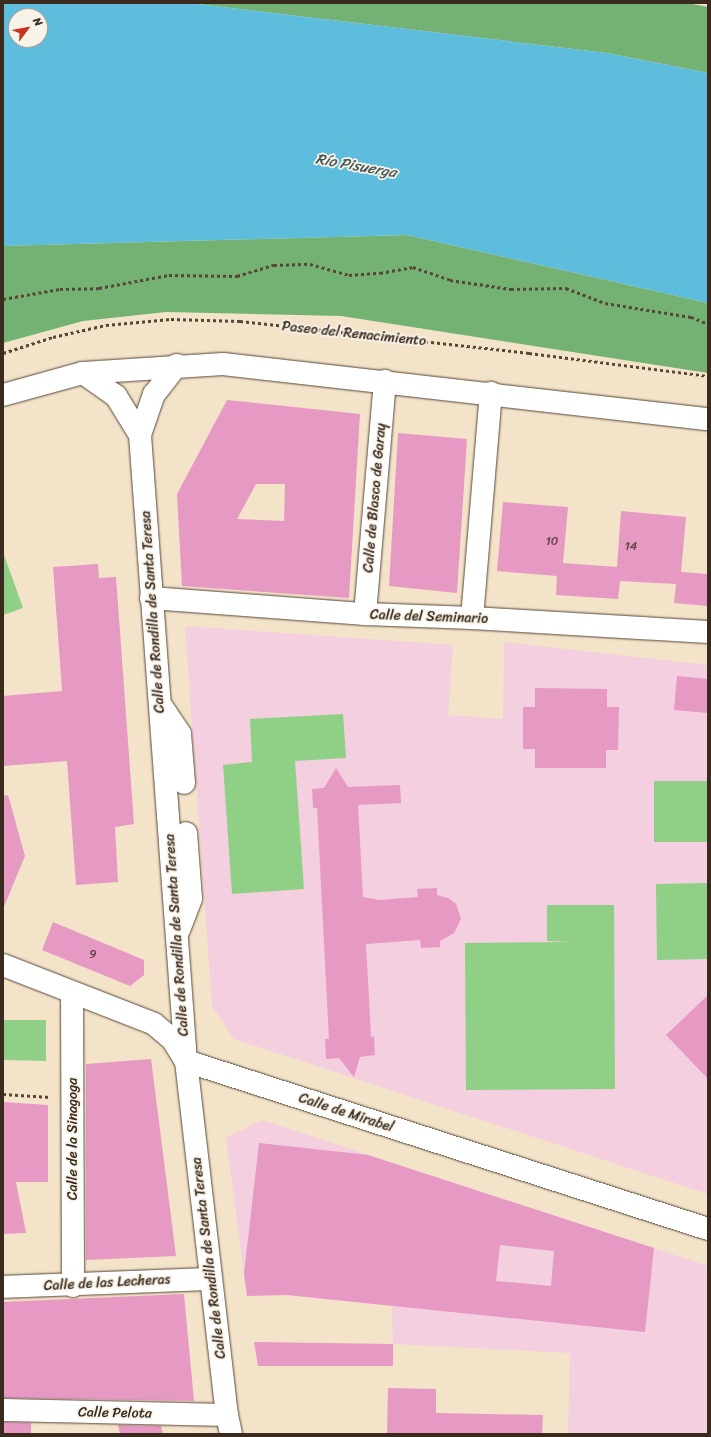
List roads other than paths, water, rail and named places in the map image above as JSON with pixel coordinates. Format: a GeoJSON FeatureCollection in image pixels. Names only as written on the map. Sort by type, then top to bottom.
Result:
{"type":"FeatureCollection","features":[{"type":"Feature","properties":{"kind":"street"},"geometry":{"type":"LineString","coordinates":[[3,395],[83,374],[177,365],[223,364],[491,393],[708,419]]}},
{"type":"Feature","properties":{"kind":"street","name":"Calle de Rondilla de Santa Teresa"},"geometry":{"type":"LineString","coordinates":[[177,365],[154,394],[140,435],[186,1062],[229,1425]]}},
{"type":"Feature","properties":{"kind":"street","name":"Calle de Rondilla de Santa Teresa"},"geometry":{"type":"LineString","coordinates":[[83,374],[116,396],[140,435]]}},
{"type":"Feature","properties":{"kind":"street","name":"Calle de Blasco de Garay"},"geometry":{"type":"LineString","coordinates":[[365,614],[385,381]]}},
{"type":"Feature","properties":{"kind":"street"},"geometry":{"type":"LineString","coordinates":[[472,618],[491,393]]}},
{"type":"Feature","properties":{"kind":"street","name":"Calle del Seminario"},"geometry":{"type":"LineString","coordinates":[[151,598],[365,614],[472,618],[708,632]]}},
{"type":"Feature","properties":{"kind":"street"},"geometry":{"type":"LineString","coordinates":[[159,702],[180,734],[184,783]]}},
{"type":"Feature","properties":{"kind":"street"},"geometry":{"type":"LineString","coordinates":[[177,935],[192,898],[186,833]]}},
{"type":"Feature","properties":{"kind":"street"},"geometry":{"type":"LineString","coordinates":[[3,965],[154,1024],[172,1039],[186,1062]]}},
{"type":"Feature","properties":{"kind":"street","name":"Calle de la Sinagoga"},"geometry":{"type":"LineString","coordinates":[[72,993],[73,1286]]}},
{"type":"Feature","properties":{"kind":"street","name":"Calle de Mirabel"},"geometry":{"type":"LineString","coordinates":[[186,1062],[708,1229]]}},
{"type":"Feature","properties":{"kind":"street","name":"Calle de las Lecheras"},"geometry":{"type":"LineString","coordinates":[[3,1287],[73,1286],[211,1278]]}},
{"type":"Feature","properties":{"kind":"street","name":"Calle Pelota"},"geometry":{"type":"LineString","coordinates":[[3,1410],[229,1425]]}},
{"type":"Feature","properties":{"kind":"water","name":"Río Pisuerga"},"geometry":{"type":"Polygon","coordinates":[[[3,3],[190,3],[607,53],[708,73],[708,303],[407,235],[3,246],[3,3]]]}}]}
